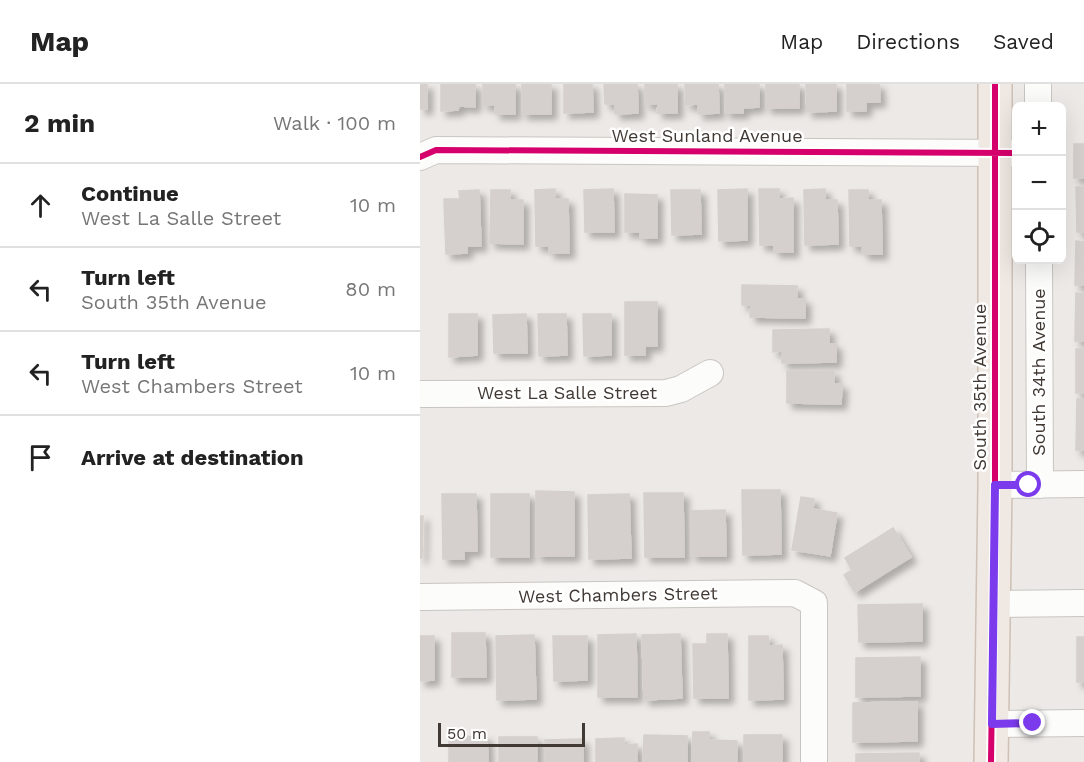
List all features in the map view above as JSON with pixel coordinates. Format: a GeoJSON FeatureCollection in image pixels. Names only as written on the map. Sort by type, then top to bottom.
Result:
{"type":"FeatureCollection","features":[{"type":"Feature","properties":{"kind":"main road","name":"South 35th Avenue"},"geometry":{"type":"LineString","coordinates":[[991,762],[995,485],[1006,153],[995,84]]}},
{"type":"Feature","properties":{"kind":"street"},"geometry":{"type":"LineString","coordinates":[[1038,84],[1038,102]]}},
{"type":"Feature","properties":{"kind":"street","name":"West Sunland Avenue"},"geometry":{"type":"LineString","coordinates":[[420,157],[436,150],[1006,153]]}},
{"type":"Feature","properties":{"kind":"street","name":"South 34th Avenue"},"geometry":{"type":"LineString","coordinates":[[1039,264],[1040,485]]}},
{"type":"Feature","properties":{"kind":"street","name":"West La Salle Street"},"geometry":{"type":"LineString","coordinates":[[420,394],[666,393],[681,389],[710,373]]}},
{"type":"Feature","properties":{"kind":"street"},"geometry":{"type":"LineString","coordinates":[[995,485],[1084,484]]}},
{"type":"Feature","properties":{"kind":"street","name":"West Chambers Street"},"geometry":{"type":"LineString","coordinates":[[420,597],[795,593],[814,603],[814,762]]}},
{"type":"Feature","properties":{"kind":"street"},"geometry":{"type":"LineString","coordinates":[[993,604],[1084,603]]}},
{"type":"Feature","properties":{"kind":"street"},"geometry":{"type":"LineString","coordinates":[[992,724],[1084,723]]}},
{"type":"Feature","properties":{"kind":"building"},"geometry":{"type":"Polygon","coordinates":[[[420,84],[427,84],[427,109],[420,109],[420,84]]]}},
{"type":"Feature","properties":{"kind":"building"},"geometry":{"type":"Polygon","coordinates":[[[441,84],[475,84],[475,107],[459,106],[458,110],[441,111],[441,84]]]}},
{"type":"Feature","properties":{"kind":"building"},"geometry":{"type":"Polygon","coordinates":[[[483,84],[515,84],[515,114],[495,114],[495,105],[483,105],[483,84]]]}},
{"type":"Feature","properties":{"kind":"building"},"geometry":{"type":"Polygon","coordinates":[[[522,84],[551,84],[551,114],[522,114],[522,84]]]}},
{"type":"Feature","properties":{"kind":"building"},"geometry":{"type":"Polygon","coordinates":[[[564,84],[592,84],[593,112],[564,113],[564,84]]]}},
{"type":"Feature","properties":{"kind":"building"},"geometry":{"type":"Polygon","coordinates":[[[604,84],[637,84],[638,113],[615,114],[615,104],[605,104],[604,84]]]}},
{"type":"Feature","properties":{"kind":"building"},"geometry":{"type":"Polygon","coordinates":[[[645,84],[677,84],[677,113],[657,113],[658,104],[645,104],[645,84]]]}},
{"type":"Feature","properties":{"kind":"building"},"geometry":{"type":"Polygon","coordinates":[[[685,84],[718,84],[719,113],[698,114],[698,104],[686,105],[685,84]]]}},
{"type":"Feature","properties":{"kind":"building"},"geometry":{"type":"Polygon","coordinates":[[[725,84],[759,84],[759,107],[743,108],[743,113],[725,113],[725,84]]]}},
{"type":"Feature","properties":{"kind":"building"},"geometry":{"type":"Polygon","coordinates":[[[766,84],[799,84],[799,108],[766,108],[766,84]]]}},
{"type":"Feature","properties":{"kind":"building"},"geometry":{"type":"Polygon","coordinates":[[[806,84],[836,84],[836,111],[807,112],[806,84]]]}},
{"type":"Feature","properties":{"kind":"building"},"geometry":{"type":"Polygon","coordinates":[[[847,84],[879,84],[880,102],[866,102],[866,111],[847,111],[847,84]]]}},
{"type":"Feature","properties":{"kind":"building"},"geometry":{"type":"Polygon","coordinates":[[[1074,144],[1084,144],[1084,178],[1074,178],[1074,144]]]}},
{"type":"Feature","properties":{"kind":"building"},"geometry":{"type":"Polygon","coordinates":[[[1076,187],[1084,187],[1084,232],[1077,232],[1076,187]]]}},
{"type":"Feature","properties":{"kind":"building"},"geometry":{"type":"Polygon","coordinates":[[[555,189],[555,199],[568,199],[569,253],[549,253],[549,246],[536,246],[535,190],[555,189]]]}},
{"type":"Feature","properties":{"kind":"building"},"geometry":{"type":"Polygon","coordinates":[[[613,189],[614,232],[585,232],[584,190],[613,189]]]}},
{"type":"Feature","properties":{"kind":"building"},"geometry":{"type":"Polygon","coordinates":[[[747,189],[747,240],[719,241],[718,190],[747,189]]]}},
{"type":"Feature","properties":{"kind":"building"},"geometry":{"type":"Polygon","coordinates":[[[759,189],[779,189],[779,199],[793,198],[793,252],[774,252],[774,245],[760,245],[759,189]]]}},
{"type":"Feature","properties":{"kind":"building"},"geometry":{"type":"Polygon","coordinates":[[[825,189],[825,200],[837,200],[838,244],[805,245],[804,190],[825,189]]]}},
{"type":"Feature","properties":{"kind":"building"},"geometry":{"type":"Polygon","coordinates":[[[479,190],[481,246],[467,246],[467,253],[446,254],[444,199],[460,199],[459,191],[479,190]]]}},
{"type":"Feature","properties":{"kind":"building"},"geometry":{"type":"Polygon","coordinates":[[[491,190],[510,190],[510,200],[523,200],[523,244],[490,243],[491,190]]]}},
{"type":"Feature","properties":{"kind":"building"},"geometry":{"type":"Polygon","coordinates":[[[671,190],[700,190],[701,234],[672,235],[671,190]]]}},
{"type":"Feature","properties":{"kind":"building"},"geometry":{"type":"Polygon","coordinates":[[[849,190],[868,190],[868,200],[881,200],[882,254],[863,254],[862,246],[850,246],[849,190]]]}},
{"type":"Feature","properties":{"kind":"building"},"geometry":{"type":"Polygon","coordinates":[[[625,194],[657,195],[657,238],[640,238],[640,232],[625,232],[625,194]]]}},
{"type":"Feature","properties":{"kind":"building"},"geometry":{"type":"Polygon","coordinates":[[[1076,241],[1084,242],[1084,285],[1075,285],[1076,241]]]}},
{"type":"Feature","properties":{"kind":"building"},"geometry":{"type":"Polygon","coordinates":[[[742,285],[797,286],[797,299],[805,299],[805,318],[750,317],[751,305],[742,305],[742,285]]]}},
{"type":"Feature","properties":{"kind":"building"},"geometry":{"type":"Polygon","coordinates":[[[1076,293],[1084,294],[1084,341],[1075,341],[1076,293]]]}},
{"type":"Feature","properties":{"kind":"building"},"geometry":{"type":"Polygon","coordinates":[[[625,302],[657,302],[657,346],[645,346],[645,355],[625,355],[625,302]]]}},
{"type":"Feature","properties":{"kind":"building"},"geometry":{"type":"Polygon","coordinates":[[[449,314],[477,314],[477,355],[449,357],[449,314]]]}},
{"type":"Feature","properties":{"kind":"building"},"geometry":{"type":"Polygon","coordinates":[[[526,314],[527,353],[494,353],[493,315],[526,314]]]}},
{"type":"Feature","properties":{"kind":"building"},"geometry":{"type":"Polygon","coordinates":[[[538,314],[566,314],[567,355],[539,356],[538,314]]]}},
{"type":"Feature","properties":{"kind":"building"},"geometry":{"type":"Polygon","coordinates":[[[583,314],[611,314],[611,355],[584,356],[583,314]]]}},
{"type":"Feature","properties":{"kind":"building"},"geometry":{"type":"Polygon","coordinates":[[[829,329],[829,344],[836,344],[836,362],[782,363],[782,351],[773,352],[773,330],[829,329]]]}},
{"type":"Feature","properties":{"kind":"building"},"geometry":{"type":"Polygon","coordinates":[[[1076,349],[1084,349],[1084,393],[1076,393],[1076,349]]]}},
{"type":"Feature","properties":{"kind":"building"},"geometry":{"type":"Polygon","coordinates":[[[787,371],[834,371],[834,384],[842,384],[841,404],[787,403],[787,371]]]}},
{"type":"Feature","properties":{"kind":"building"},"geometry":{"type":"Polygon","coordinates":[[[1077,399],[1084,399],[1084,450],[1076,450],[1077,399]]]}},
{"type":"Feature","properties":{"kind":"building"},"geometry":{"type":"Polygon","coordinates":[[[742,490],[780,490],[781,554],[743,555],[742,490]]]}},
{"type":"Feature","properties":{"kind":"building"},"geometry":{"type":"Polygon","coordinates":[[[536,491],[574,492],[574,556],[536,556],[536,491]]]}},
{"type":"Feature","properties":{"kind":"building"},"geometry":{"type":"Polygon","coordinates":[[[644,493],[683,493],[684,557],[645,557],[644,493]]]}},
{"type":"Feature","properties":{"kind":"building"},"geometry":{"type":"Polygon","coordinates":[[[442,494],[476,494],[477,551],[464,551],[464,559],[443,559],[442,494]]]}},
{"type":"Feature","properties":{"kind":"building"},"geometry":{"type":"Polygon","coordinates":[[[491,494],[529,494],[529,557],[491,557],[491,494]]]}},
{"type":"Feature","properties":{"kind":"building"},"geometry":{"type":"Polygon","coordinates":[[[629,494],[631,558],[589,559],[588,495],[629,494]]]}},
{"type":"Feature","properties":{"kind":"building"},"geometry":{"type":"Polygon","coordinates":[[[801,497],[814,499],[813,509],[837,513],[830,556],[792,550],[801,497]]]}},
{"type":"Feature","properties":{"kind":"building"},"geometry":{"type":"Polygon","coordinates":[[[725,510],[726,556],[691,556],[691,511],[725,510]]]}},
{"type":"Feature","properties":{"kind":"building"},"geometry":{"type":"Polygon","coordinates":[[[420,516],[423,516],[422,558],[420,558],[420,516]]]}},
{"type":"Feature","properties":{"kind":"building"},"geometry":{"type":"Polygon","coordinates":[[[893,528],[911,557],[855,592],[844,575],[852,570],[845,558],[893,528]]]}},
{"type":"Feature","properties":{"kind":"building"},"geometry":{"type":"Polygon","coordinates":[[[922,604],[922,641],[859,642],[858,605],[922,604]]]}},
{"type":"Feature","properties":{"kind":"building"},"geometry":{"type":"Polygon","coordinates":[[[452,633],[485,633],[486,677],[452,677],[452,633]]]}},
{"type":"Feature","properties":{"kind":"building"},"geometry":{"type":"Polygon","coordinates":[[[636,634],[637,697],[598,697],[598,635],[636,634]]]}},
{"type":"Feature","properties":{"kind":"building"},"geometry":{"type":"Polygon","coordinates":[[[680,634],[682,698],[644,700],[642,635],[680,634]]]}},
{"type":"Feature","properties":{"kind":"building"},"geometry":{"type":"Polygon","coordinates":[[[707,634],[727,634],[728,698],[694,698],[693,644],[707,644],[707,634]]]}},
{"type":"Feature","properties":{"kind":"building"},"geometry":{"type":"Polygon","coordinates":[[[534,635],[536,699],[497,700],[496,636],[534,635]]]}},
{"type":"Feature","properties":{"kind":"building"},"geometry":{"type":"Polygon","coordinates":[[[420,636],[434,636],[434,680],[420,681],[420,636]]]}},
{"type":"Feature","properties":{"kind":"building"},"geometry":{"type":"Polygon","coordinates":[[[553,636],[587,636],[587,680],[554,681],[553,636]]]}},
{"type":"Feature","properties":{"kind":"building"},"geometry":{"type":"Polygon","coordinates":[[[749,636],[768,636],[769,646],[782,645],[783,699],[749,700],[749,636]]]}},
{"type":"Feature","properties":{"kind":"building"},"geometry":{"type":"Polygon","coordinates":[[[1077,637],[1084,637],[1084,682],[1077,682],[1077,637]]]}},
{"type":"Feature","properties":{"kind":"building"},"geometry":{"type":"Polygon","coordinates":[[[920,657],[920,696],[856,697],[856,658],[920,657]]]}},
{"type":"Feature","properties":{"kind":"building"},"geometry":{"type":"Polygon","coordinates":[[[917,702],[917,741],[853,742],[853,703],[917,702]]]}},
{"type":"Feature","properties":{"kind":"building"},"geometry":{"type":"Polygon","coordinates":[[[693,732],[709,732],[709,740],[737,741],[737,762],[692,762],[693,732]]]}},
{"type":"Feature","properties":{"kind":"building"},"geometry":{"type":"Polygon","coordinates":[[[644,735],[687,736],[687,762],[643,762],[644,735]]]}},
{"type":"Feature","properties":{"kind":"building"},"geometry":{"type":"Polygon","coordinates":[[[744,735],[782,735],[782,762],[744,762],[744,735]]]}},
{"type":"Feature","properties":{"kind":"building"},"geometry":{"type":"Polygon","coordinates":[[[487,736],[488,762],[449,762],[449,737],[487,736]]]}},
{"type":"Feature","properties":{"kind":"building"},"geometry":{"type":"Polygon","coordinates":[[[499,737],[537,737],[537,762],[499,762],[499,737]]]}},
{"type":"Feature","properties":{"kind":"building"},"geometry":{"type":"Polygon","coordinates":[[[624,738],[624,745],[637,744],[637,762],[596,762],[596,739],[624,738]]]}},
{"type":"Feature","properties":{"kind":"building"},"geometry":{"type":"Polygon","coordinates":[[[583,739],[583,762],[545,762],[545,740],[583,739]]]}},
{"type":"Feature","properties":{"kind":"building"},"geometry":{"type":"Polygon","coordinates":[[[919,753],[919,762],[856,762],[856,754],[919,753]]]}},
{"type":"Feature","properties":{"kind":"cycle path"},"geometry":{"type":"LineString","coordinates":[[991,762],[995,485],[995,84]]}},
{"type":"Feature","properties":{"kind":"cycle path"},"geometry":{"type":"LineString","coordinates":[[420,157],[436,150],[1012,153]]}},
{"type":"Feature","properties":{"kind":"route"},"geometry":{"type":"LineString","coordinates":[[1029,485],[995,485],[992,724],[1033,723]]}}]}
